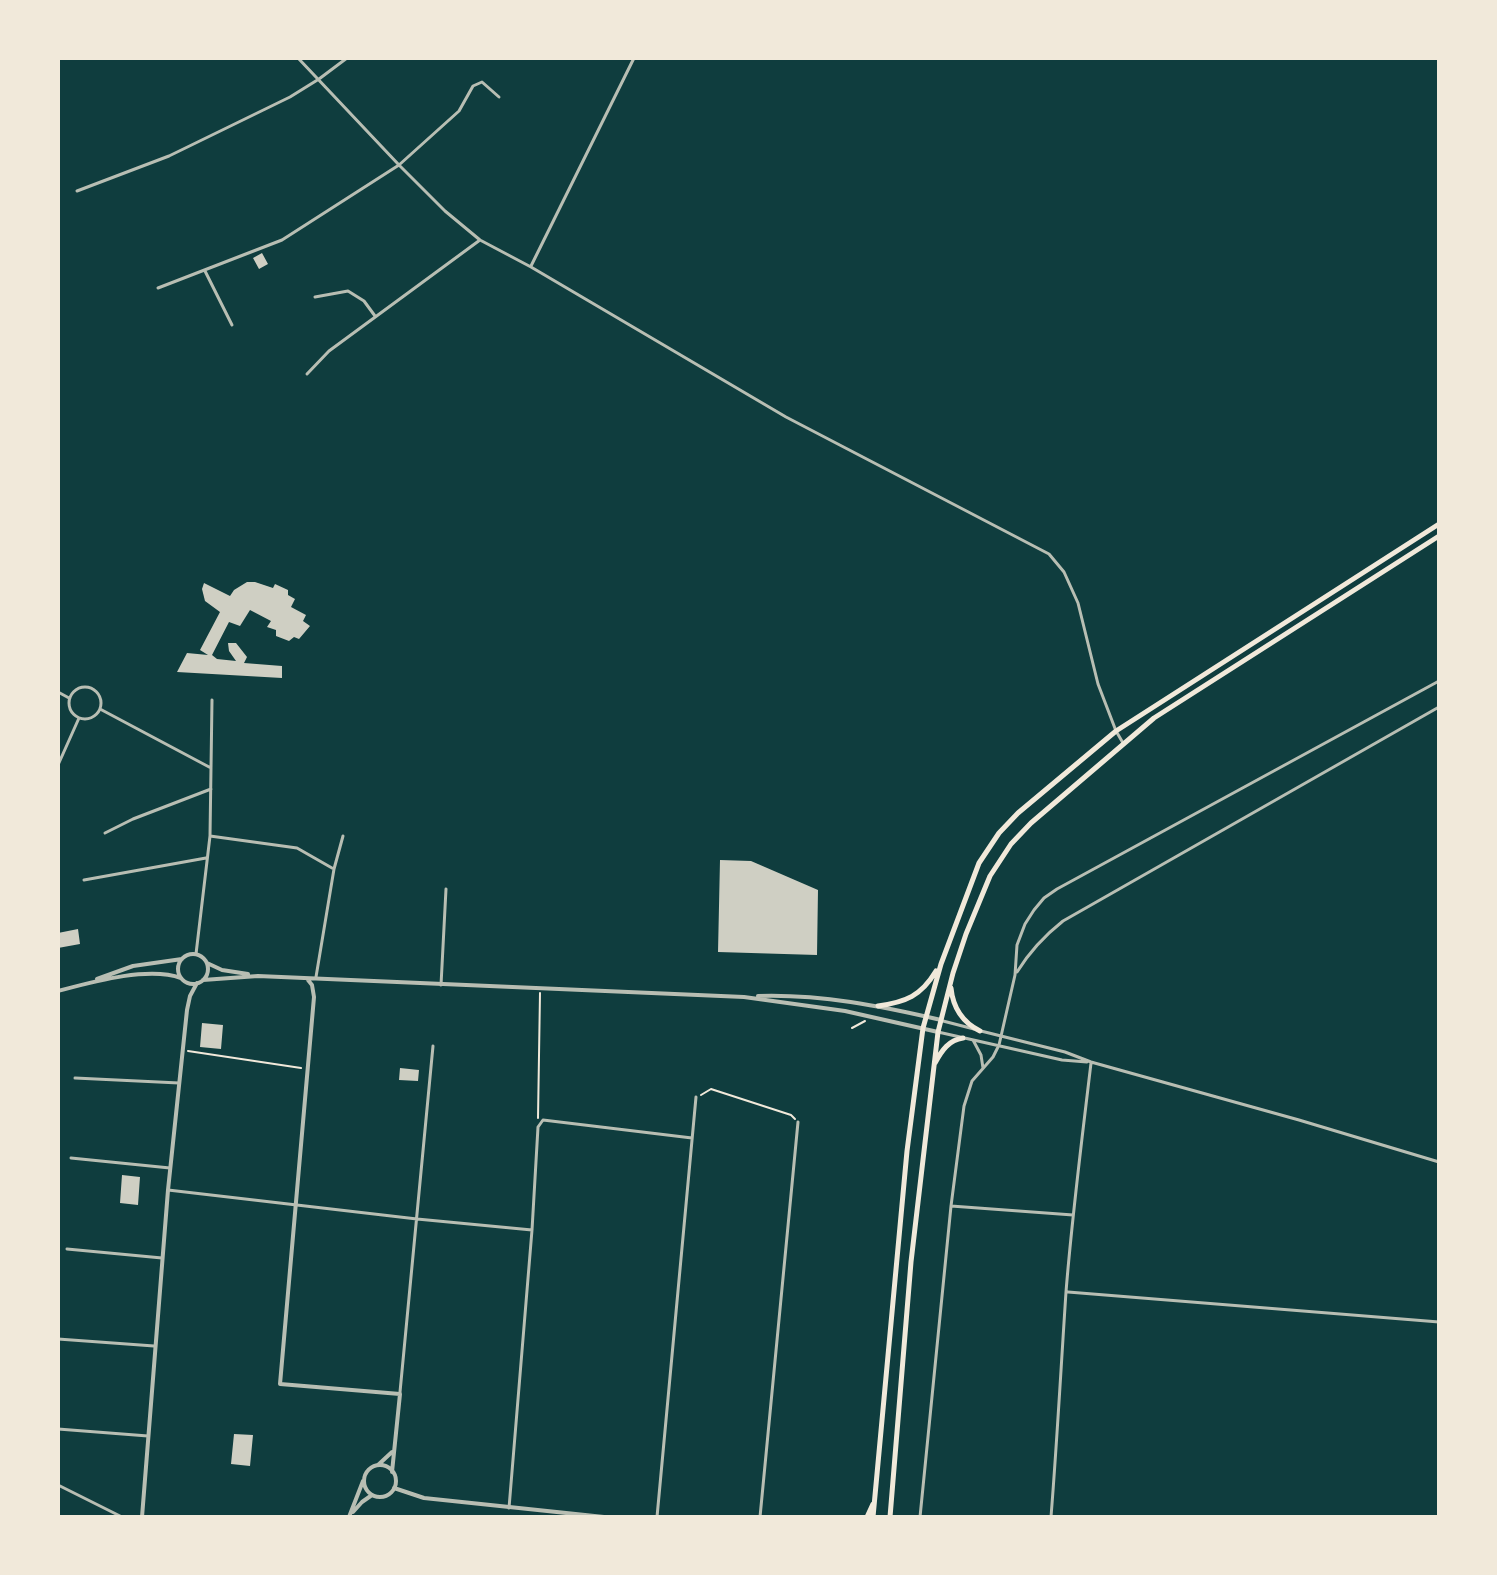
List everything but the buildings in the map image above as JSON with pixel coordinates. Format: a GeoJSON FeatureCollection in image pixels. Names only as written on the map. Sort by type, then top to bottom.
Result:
{"type":"FeatureCollection","features":[{"type":"Feature","properties":{"kind":"highway"},"geometry":{"type":"LineString","coordinates":[[870,1517],[876,1496],[907,1151],[923,1028],[941,964],[979,863],[999,833],[1018,813],[1116,731],[1439,524]]}},
{"type":"Feature","properties":{"kind":"highway"},"geometry":{"type":"LineString","coordinates":[[890,1517],[911,1262],[938,1032],[966,934],[990,876],[1011,844],[1031,823],[1154,718],[1439,536]]}},
{"type":"Feature","properties":{"kind":"highway"},"geometry":{"type":"LineString","coordinates":[[878,1006],[920,992],[941,964]]}},
{"type":"Feature","properties":{"kind":"highway"},"geometry":{"type":"LineString","coordinates":[[951,981],[956,1008],[969,1025],[980,1031]]}},
{"type":"Feature","properties":{"kind":"highway"},"geometry":{"type":"LineString","coordinates":[[933,1067],[945,1047],[963,1038]]}},
{"type":"Feature","properties":{"kind":"street"},"geometry":{"type":"LineString","coordinates":[[298,58],[399,165],[445,211],[480,240],[786,417],[1049,554],[1064,572],[1078,603],[1098,684],[1123,743]]}},
{"type":"Feature","properties":{"kind":"street"},"geometry":{"type":"LineString","coordinates":[[77,191],[169,156],[290,97],[347,58]]}},
{"type":"Feature","properties":{"kind":"street"},"geometry":{"type":"LineString","coordinates":[[531,267],[634,58]]}},
{"type":"Feature","properties":{"kind":"street"},"geometry":{"type":"LineString","coordinates":[[158,288],[282,240],[399,165],[459,111],[473,86],[482,82],[499,97]]}},
{"type":"Feature","properties":{"kind":"street"},"geometry":{"type":"LineString","coordinates":[[307,374],[329,351],[480,240]]}},
{"type":"Feature","properties":{"kind":"street"},"geometry":{"type":"LineString","coordinates":[[205,270],[232,325]]}},
{"type":"Feature","properties":{"kind":"street"},"geometry":{"type":"LineString","coordinates":[[315,297],[348,291],[364,301],[375,316]]}},
{"type":"Feature","properties":{"kind":"street"},"geometry":{"type":"LineString","coordinates":[[920,1517],[964,1106],[972,1081],[993,1057],[999,1045],[1015,975],[1017,945],[1025,924],[1044,898],[1057,889],[1439,681]]}},
{"type":"Feature","properties":{"kind":"street"},"geometry":{"type":"LineString","coordinates":[[91,687],[99,694],[100,709],[94,717],[79,718],[69,708],[69,698],[75,689],[91,687]]}},
{"type":"Feature","properties":{"kind":"street"},"geometry":{"type":"LineString","coordinates":[[58,692],[69,698]]}},
{"type":"Feature","properties":{"kind":"street"},"geometry":{"type":"LineString","coordinates":[[196,954],[210,836],[212,700]]}},
{"type":"Feature","properties":{"kind":"street"},"geometry":{"type":"LineString","coordinates":[[1015,975],[1028,954],[1063,921],[1439,707]]}},
{"type":"Feature","properties":{"kind":"street"},"geometry":{"type":"LineString","coordinates":[[100,709],[211,768]]}},
{"type":"Feature","properties":{"kind":"street"},"geometry":{"type":"LineString","coordinates":[[58,765],[79,718]]}},
{"type":"Feature","properties":{"kind":"street"},"geometry":{"type":"LineString","coordinates":[[105,833],[211,789]]}},
{"type":"Feature","properties":{"kind":"street"},"geometry":{"type":"LineString","coordinates":[[210,836],[297,848],[334,869]]}},
{"type":"Feature","properties":{"kind":"street"},"geometry":{"type":"LineString","coordinates":[[316,979],[334,869],[343,836]]}},
{"type":"Feature","properties":{"kind":"street"},"geometry":{"type":"LineString","coordinates":[[84,880],[208,858]]}},
{"type":"Feature","properties":{"kind":"street"},"geometry":{"type":"LineString","coordinates":[[441,985],[446,889]]}},
{"type":"Feature","properties":{"kind":"street"},"geometry":{"type":"LineString","coordinates":[[58,991],[133,966],[196,954],[222,970],[258,976]]}},
{"type":"Feature","properties":{"kind":"street"},"geometry":{"type":"LineString","coordinates":[[181,978],[178,971],[182,959]]}},
{"type":"Feature","properties":{"kind":"street"},"geometry":{"type":"LineString","coordinates":[[203,980],[208,973],[207,963]]}},
{"type":"Feature","properties":{"kind":"street"},"geometry":{"type":"LineString","coordinates":[[87,983],[166,974],[187,983],[258,976],[744,997],[823,1007],[1062,1060],[1091,1062]]}},
{"type":"Feature","properties":{"kind":"street"},"geometry":{"type":"LineString","coordinates":[[307,978],[314,997],[280,1384],[400,1394]]}},
{"type":"Feature","properties":{"kind":"street"},"geometry":{"type":"LineString","coordinates":[[142,1517],[170,1168],[187,1010],[197,983]]}},
{"type":"Feature","properties":{"kind":"street"},"geometry":{"type":"LineString","coordinates":[[744,997],[778,995],[845,1000],[941,1020],[1065,1052],[1439,1162]]}},
{"type":"Feature","properties":{"kind":"street"},"geometry":{"type":"LineString","coordinates":[[973,1040],[981,1055],[983,1068]]}},
{"type":"Feature","properties":{"kind":"street"},"geometry":{"type":"LineString","coordinates":[[364,1479],[366,1488],[377,1497],[387,1495],[394,1488],[392,1472],[433,1046]]}},
{"type":"Feature","properties":{"kind":"street"},"geometry":{"type":"LineString","coordinates":[[1051,1517],[1066,1292],[1091,1062]]}},
{"type":"Feature","properties":{"kind":"street"},"geometry":{"type":"LineString","coordinates":[[75,1078],[180,1083]]}},
{"type":"Feature","properties":{"kind":"street"},"geometry":{"type":"LineString","coordinates":[[657,1517],[696,1097]]}},
{"type":"Feature","properties":{"kind":"street"},"geometry":{"type":"LineString","coordinates":[[509,1508],[538,1127],[543,1120],[692,1138]]}},
{"type":"Feature","properties":{"kind":"street"},"geometry":{"type":"LineString","coordinates":[[760,1517],[798,1122]]}},
{"type":"Feature","properties":{"kind":"street"},"geometry":{"type":"LineString","coordinates":[[71,1158],[170,1168]]}},
{"type":"Feature","properties":{"kind":"street"},"geometry":{"type":"LineString","coordinates":[[168,1190],[532,1230]]}},
{"type":"Feature","properties":{"kind":"street"},"geometry":{"type":"LineString","coordinates":[[951,1206],[1073,1215]]}},
{"type":"Feature","properties":{"kind":"street"},"geometry":{"type":"LineString","coordinates":[[67,1249],[162,1258]]}},
{"type":"Feature","properties":{"kind":"street"},"geometry":{"type":"LineString","coordinates":[[1066,1292],[1439,1322]]}},
{"type":"Feature","properties":{"kind":"street"},"geometry":{"type":"LineString","coordinates":[[58,1339],[156,1347]]}},
{"type":"Feature","properties":{"kind":"street"},"geometry":{"type":"LineString","coordinates":[[58,1429],[148,1436]]}},
{"type":"Feature","properties":{"kind":"street"},"geometry":{"type":"LineString","coordinates":[[349,1517],[368,1470],[394,1451]]}},
{"type":"Feature","properties":{"kind":"street"},"geometry":{"type":"LineString","coordinates":[[376,1466],[392,1472]]}},
{"type":"Feature","properties":{"kind":"street"},"geometry":{"type":"LineString","coordinates":[[58,1485],[122,1517]]}},
{"type":"Feature","properties":{"kind":"street"},"geometry":{"type":"LineString","coordinates":[[394,1488],[424,1498],[604,1517]]}},
{"type":"Feature","properties":{"kind":"street"},"geometry":{"type":"LineString","coordinates":[[349,1517],[372,1495]]}},
{"type":"Feature","properties":{"kind":"path"},"geometry":{"type":"LineString","coordinates":[[538,1127],[540,988]]}},
{"type":"Feature","properties":{"kind":"path"},"geometry":{"type":"LineString","coordinates":[[852,1028],[874,1017]]}},
{"type":"Feature","properties":{"kind":"path"},"geometry":{"type":"LineString","coordinates":[[183,1050],[308,1069]]}},
{"type":"Feature","properties":{"kind":"path"},"geometry":{"type":"LineString","coordinates":[[696,1097],[711,1089],[791,1115],[798,1122]]}}]}
